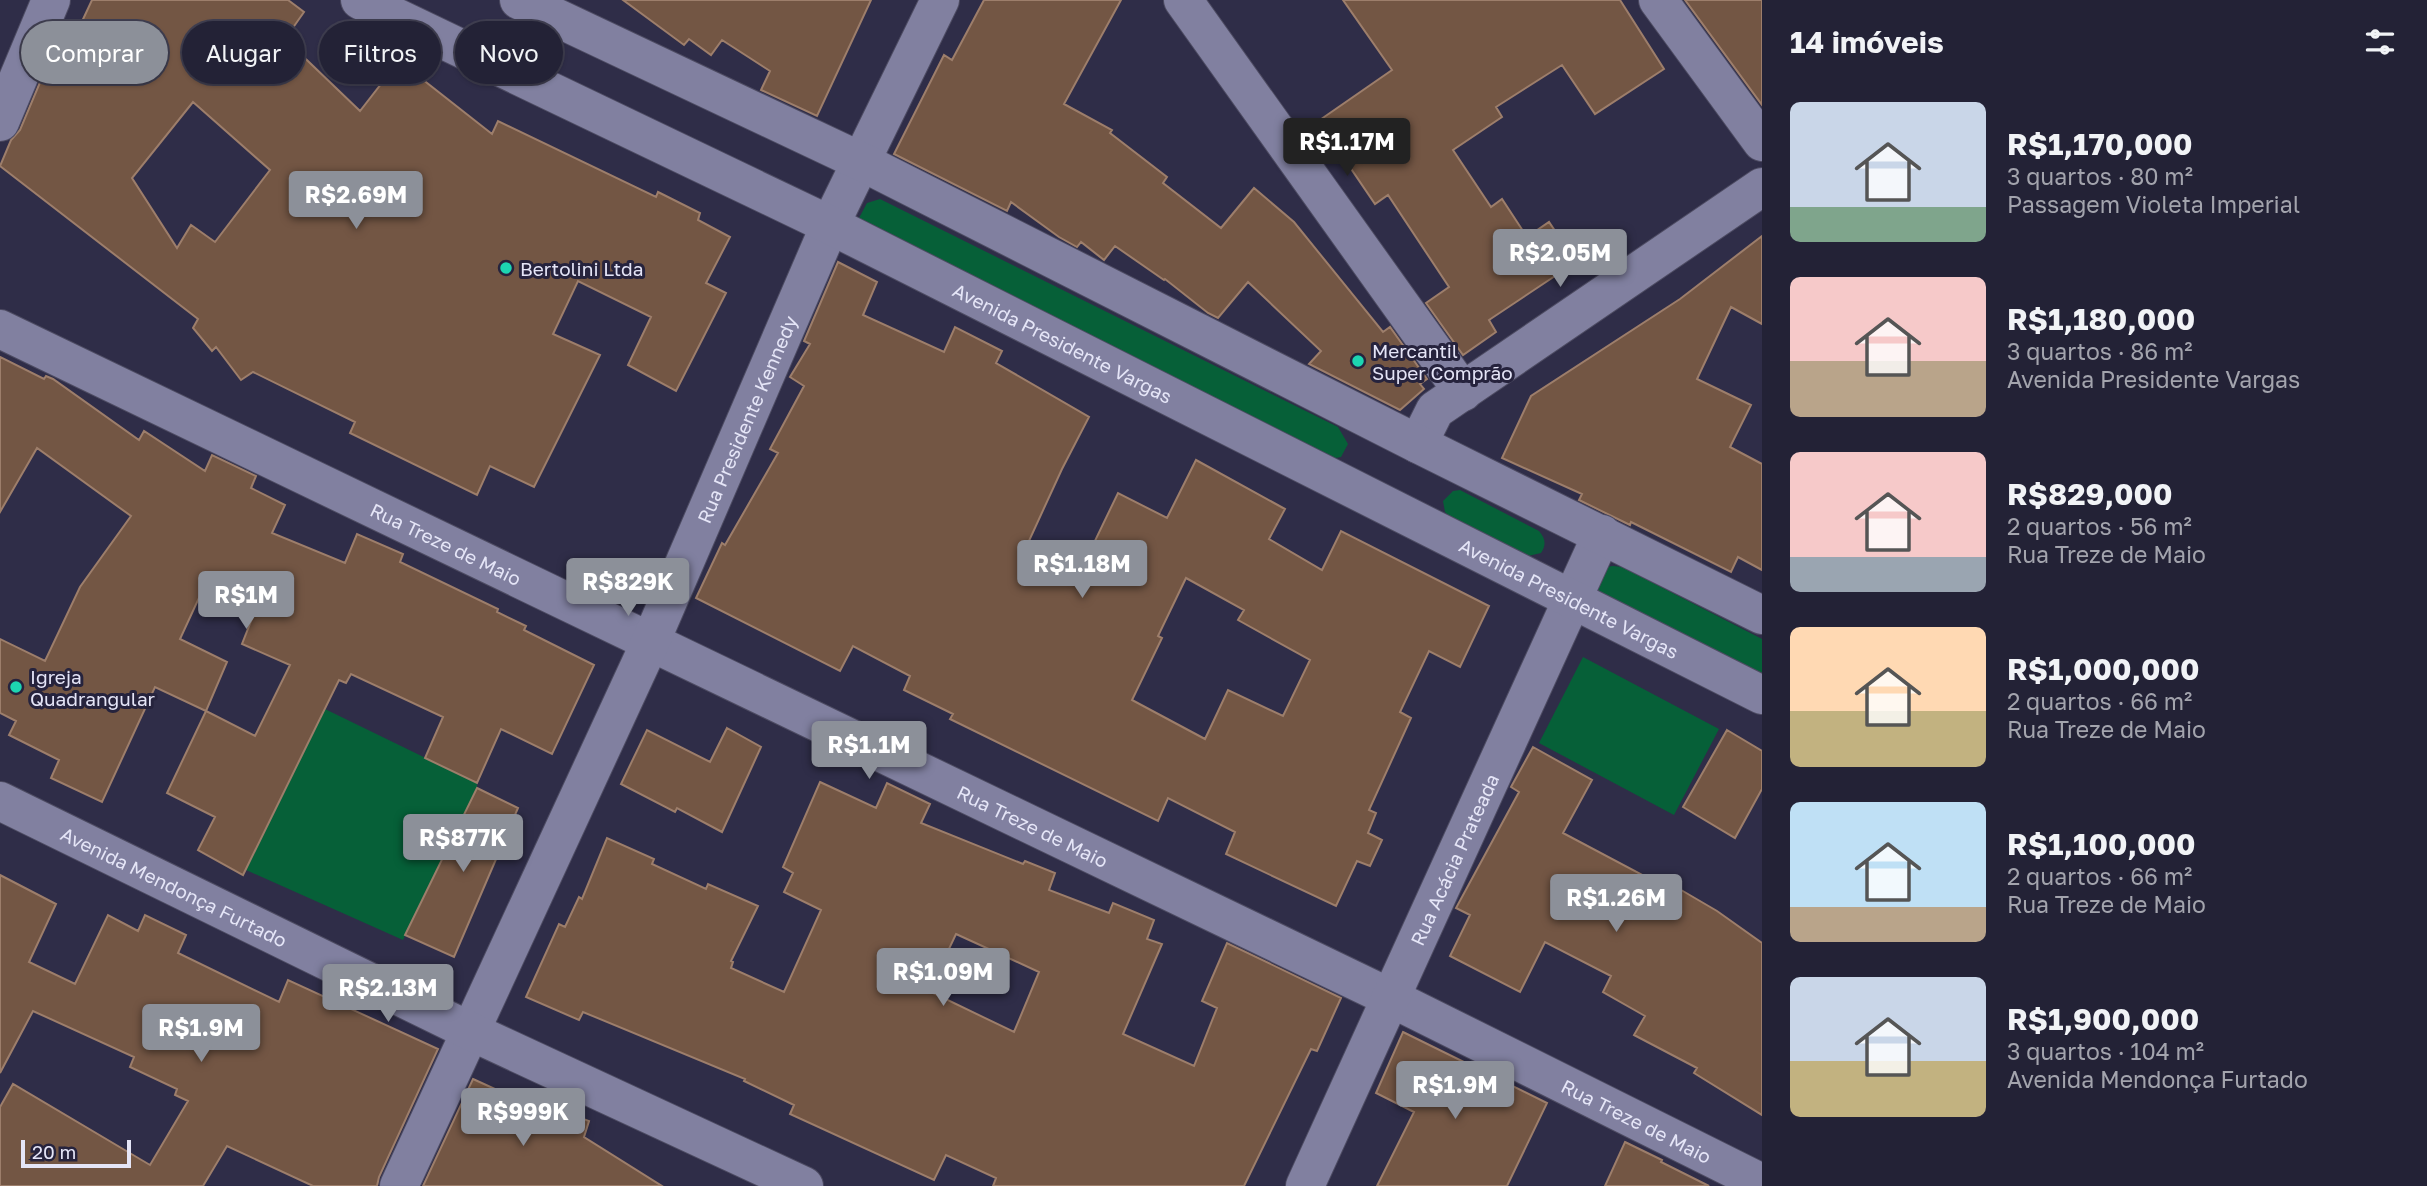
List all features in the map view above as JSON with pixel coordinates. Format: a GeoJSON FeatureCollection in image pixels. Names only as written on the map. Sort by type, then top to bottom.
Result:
{"type":"FeatureCollection","features":[{"type":"Feature","properties":{"kind":"street"},"geometry":{"type":"LineString","coordinates":[[0,122],[51,0]]}},
{"type":"Feature","properties":{"kind":"street","name":"Avenida Presidente Vargas"},"geometry":{"type":"LineString","coordinates":[[360,0],[830,225],[1762,695]]}},
{"type":"Feature","properties":{"kind":"street"},"geometry":{"type":"LineString","coordinates":[[519,0],[860,161],[1762,615]]}},
{"type":"Feature","properties":{"kind":"street","name":"Rua Presidente Kennedy"},"geometry":{"type":"LineString","coordinates":[[399,1186],[650,643],[830,225],[940,0]]}},
{"type":"Feature","properties":{"kind":"street"},"geometry":{"type":"LineString","coordinates":[[1183,0],[1463,391]]}},
{"type":"Feature","properties":{"kind":"street"},"geometry":{"type":"LineString","coordinates":[[1658,0],[1762,142]]}},
{"type":"Feature","properties":{"kind":"street"},"geometry":{"type":"LineString","coordinates":[[1418,444],[1435,410],[1762,187]]}},
{"type":"Feature","properties":{"kind":"street","name":"Rua Treze de Maio"},"geometry":{"type":"LineString","coordinates":[[0,329],[1391,998],[1762,1183]]}},
{"type":"Feature","properties":{"kind":"street","name":"Rua Acácia Prateada"},"geometry":{"type":"LineString","coordinates":[[1305,1186],[1602,534]]}},
{"type":"Feature","properties":{"kind":"street","name":"Avenida Mendonça Furtado"},"geometry":{"type":"LineString","coordinates":[[0,801],[472,1032],[804,1186]]}},
{"type":"Feature","properties":{"kind":"green space"},"geometry":{"type":"Polygon","coordinates":[[[880,199],[1338,427],[1348,444],[1341,457],[1324,460],[868,231],[859,218],[867,203],[880,199]]]}},
{"type":"Feature","properties":{"kind":"green space"},"geometry":{"type":"Polygon","coordinates":[[[1460,490],[1539,531],[1544,542],[1541,553],[1528,556],[1450,517],[1445,512],[1443,501],[1453,491],[1460,490]]]}},
{"type":"Feature","properties":{"kind":"green space"},"geometry":{"type":"Polygon","coordinates":[[[1606,567],[1622,567],[1762,639],[1762,678],[1601,594],[1597,589],[1606,567]]]}},
{"type":"Feature","properties":{"kind":"green space"},"geometry":{"type":"Polygon","coordinates":[[[1583,657],[1719,729],[1674,815],[1539,743],[1583,657]]]}},
{"type":"Feature","properties":{"kind":"green space"},"geometry":{"type":"Polygon","coordinates":[[[325,709],[477,783],[477,788],[403,940],[246,870],[325,709]]]}},
{"type":"Feature","properties":{"kind":"building"},"geometry":{"type":"Polygon","coordinates":[[[92,0],[288,0],[304,12],[298,21],[182,21],[182,84],[305,84],[305,58],[319,72],[319,84],[332,84],[360,111],[381,84],[428,84],[492,134],[498,121],[656,197],[658,192],[700,213],[698,220],[730,237],[706,283],[726,293],[676,391],[628,365],[651,317],[578,281],[553,334],[600,355],[534,487],[490,466],[477,495],[350,433],[355,422],[253,372],[241,380],[216,347],[212,351],[193,328],[198,319],[0,166],[11,140],[20,130],[39,84],[168,84],[168,21],[82,21],[92,0]],[[193,102],[132,178],[177,248],[191,225],[215,242],[270,170],[193,102]]]}},
{"type":"Feature","properties":{"kind":"building"},"geometry":{"type":"Polygon","coordinates":[[[623,0],[871,0],[817,116],[761,90],[770,71],[722,40],[711,55],[689,39],[684,45],[623,0]]]}},
{"type":"Feature","properties":{"kind":"building"},"geometry":{"type":"Polygon","coordinates":[[[984,0],[1121,0],[1064,104],[1112,130],[1110,133],[1167,177],[1163,183],[1221,228],[1254,188],[1294,222],[1383,332],[1390,327],[1427,379],[1420,384],[1424,389],[1400,410],[1309,364],[1321,351],[1248,282],[1218,318],[1115,246],[1104,260],[1081,242],[1077,247],[1059,237],[1011,202],[1007,211],[894,154],[944,55],[952,60],[984,0]]]}},
{"type":"Feature","properties":{"kind":"building"},"geometry":{"type":"Polygon","coordinates":[[[1343,0],[1620,0],[1664,69],[1595,114],[1562,65],[1496,107],[1502,117],[1453,150],[1491,207],[1502,199],[1527,237],[1549,222],[1576,262],[1489,320],[1496,332],[1463,355],[1426,303],[1449,287],[1388,195],[1375,204],[1345,160],[1342,162],[1317,122],[1392,70],[1343,0]]]}},
{"type":"Feature","properties":{"kind":"building"},"geometry":{"type":"Polygon","coordinates":[[[1685,0],[1762,0],[1762,105],[1685,0]]]}},
{"type":"Feature","properties":{"kind":"building"},"geometry":{"type":"Polygon","coordinates":[[[1762,236],[1762,324],[1731,307],[1697,379],[1751,405],[1730,447],[1762,464],[1762,570],[1738,557],[1731,572],[1631,522],[1630,525],[1579,500],[1582,494],[1502,458],[1531,396],[1680,299],[1762,236]]]}},
{"type":"Feature","properties":{"kind":"building"},"geometry":{"type":"Polygon","coordinates":[[[838,262],[877,282],[863,315],[944,352],[955,327],[1002,351],[996,363],[1089,417],[1028,543],[1081,570],[1118,493],[1167,518],[1196,460],[1285,509],[1269,539],[1322,570],[1341,531],[1489,606],[1460,667],[1429,651],[1400,712],[1411,718],[1369,810],[1376,813],[1368,833],[1382,840],[1370,866],[1357,861],[1336,906],[1226,854],[1235,832],[1168,798],[1158,821],[950,719],[953,714],[904,690],[910,676],[853,646],[840,671],[696,598],[722,543],[725,545],[778,453],[770,449],[804,386],[790,377],[810,344],[804,341],[838,262]],[[1186,578],[1158,636],[1162,638],[1132,700],[1205,739],[1228,690],[1283,716],[1310,660],[1238,620],[1244,610],[1186,578]]]}},
{"type":"Feature","properties":{"kind":"building"},"geometry":{"type":"Polygon","coordinates":[[[0,357],[44,379],[46,376],[53,379],[139,440],[144,431],[205,471],[212,455],[256,476],[251,488],[285,505],[272,533],[345,563],[357,534],[403,554],[400,562],[498,609],[497,612],[526,626],[524,630],[594,665],[552,754],[501,729],[477,783],[425,758],[443,717],[351,674],[346,683],[339,680],[243,875],[198,850],[215,817],[167,793],[206,711],[155,687],[102,802],[51,778],[59,760],[9,735],[16,721],[0,713],[0,639],[45,661],[80,587],[131,516],[37,448],[0,512],[0,357]],[[204,587],[180,639],[227,662],[206,711],[255,736],[290,665],[242,644],[255,611],[204,587]]]}},
{"type":"Feature","properties":{"kind":"building"},"geometry":{"type":"Polygon","coordinates":[[[727,728],[761,747],[722,832],[677,808],[675,812],[621,784],[647,730],[710,762],[727,728]]]}},
{"type":"Feature","properties":{"kind":"building"},"geometry":{"type":"Polygon","coordinates":[[[1727,730],[1762,751],[1762,789],[1735,838],[1683,807],[1727,730]]]}},
{"type":"Feature","properties":{"kind":"building"},"geometry":{"type":"Polygon","coordinates":[[[1533,747],[1592,780],[1563,833],[1661,885],[1664,880],[1717,911],[1762,943],[1762,1115],[1694,1073],[1697,1068],[1634,1035],[1645,1016],[1603,992],[1611,976],[1545,942],[1520,992],[1450,956],[1470,915],[1456,908],[1519,792],[1511,787],[1533,747]]]}},
{"type":"Feature","properties":{"kind":"building"},"geometry":{"type":"Polygon","coordinates":[[[820,782],[876,808],[887,783],[930,804],[921,823],[1023,864],[1025,861],[1055,873],[1049,890],[1109,913],[1113,903],[1154,920],[1147,939],[1162,944],[1123,1034],[1194,1066],[1217,1008],[1202,1001],[1227,943],[1341,998],[1317,1051],[1311,1049],[1244,1186],[993,1186],[996,1178],[946,1155],[934,1180],[790,1114],[794,1105],[744,1081],[745,1079],[583,1012],[579,1020],[526,997],[559,924],[565,927],[579,897],[582,899],[607,838],[654,859],[652,864],[706,889],[708,884],[758,906],[731,961],[731,968],[784,992],[821,910],[784,892],[793,873],[783,867],[820,782]],[[956,934],[929,991],[1014,1032],[1039,972],[956,934]]]}},
{"type":"Feature","properties":{"kind":"building"},"geometry":{"type":"Polygon","coordinates":[[[477,788],[518,808],[454,957],[405,935],[477,788]]]}},
{"type":"Feature","properties":{"kind":"building"},"geometry":{"type":"Polygon","coordinates":[[[0,875],[56,904],[29,962],[75,984],[108,915],[138,931],[145,915],[186,935],[178,953],[279,1002],[288,980],[438,1049],[377,1186],[313,1186],[227,1146],[203,1186],[0,1186],[0,1107],[13,1084],[150,1165],[188,1101],[175,1095],[177,1089],[130,1067],[134,1057],[33,1011],[0,1073],[0,875]]]}},
{"type":"Feature","properties":{"kind":"building"},"geometry":{"type":"Polygon","coordinates":[[[1403,1032],[1547,1103],[1507,1186],[1377,1186],[1414,1112],[1376,1093],[1403,1032]]]}},
{"type":"Feature","properties":{"kind":"building"},"geometry":{"type":"Polygon","coordinates":[[[473,1079],[554,1116],[556,1109],[589,1121],[584,1137],[662,1186],[423,1186],[473,1079]]]}},
{"type":"Feature","properties":{"kind":"building"},"geometry":{"type":"Polygon","coordinates":[[[1625,1142],[1662,1160],[1661,1162],[1709,1186],[1605,1186],[1625,1142]]]}},
{"type":"Feature","properties":{"kind":"place","name":"Bertolini Ltda"},"geometry":{"type":"Point","coordinates":[506,268]}},
{"type":"Feature","properties":{"kind":"place","name":"Mercantil Super Comprão"},"geometry":{"type":"Point","coordinates":[1358,361]}},
{"type":"Feature","properties":{"kind":"place","name":"Igreja Quadrangular"},"geometry":{"type":"Point","coordinates":[16,687]}}]}
